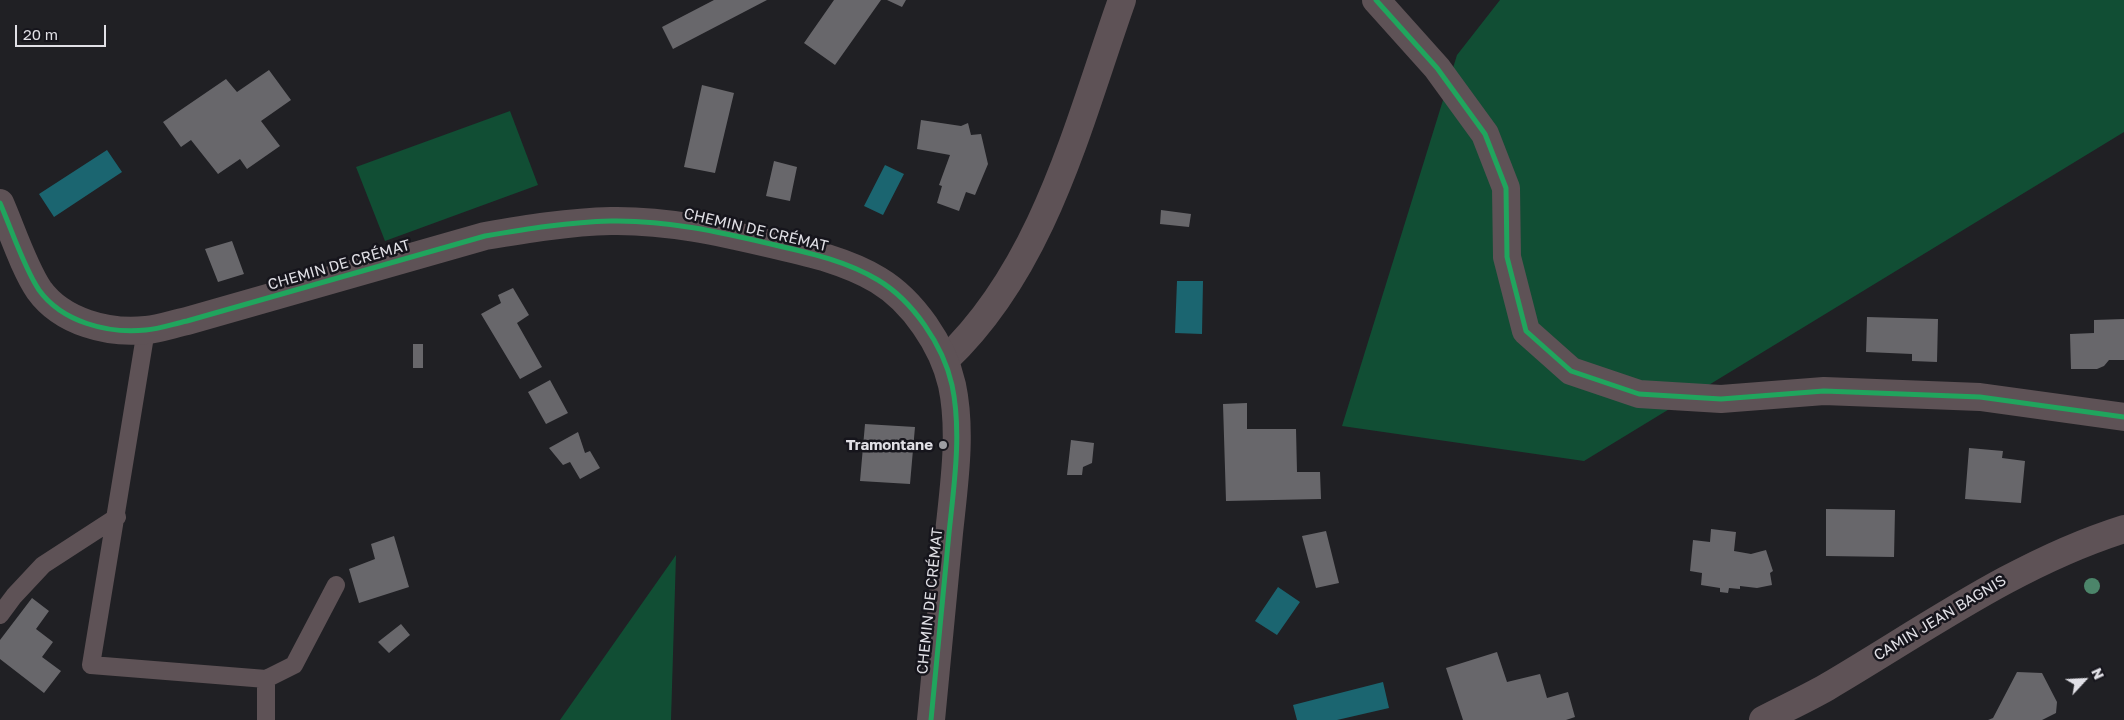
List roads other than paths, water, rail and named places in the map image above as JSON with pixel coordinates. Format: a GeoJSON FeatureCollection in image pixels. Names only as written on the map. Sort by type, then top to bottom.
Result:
{"type":"FeatureCollection","features":[{"type":"Feature","properties":{"kind":"street"},"geometry":{"type":"LineString","coordinates":[[945,360],[976,327],[1012,275],[1050,203],[1122,0]]}},
{"type":"Feature","properties":{"kind":"street"},"geometry":{"type":"LineString","coordinates":[[1376,0],[1437,68],[1485,134],[1506,188],[1508,257],[1526,331],[1571,371],[1640,394],[1721,399],[1824,391],[1980,397],[2124,417]]}},
{"type":"Feature","properties":{"kind":"street","name":"CHEMIN DE CRÉMAT"},"geometry":{"type":"LineString","coordinates":[[0,203],[39,290],[57,308],[84,323],[114,330],[146,330],[187,321],[485,236],[534,228],[609,221],[671,223],[737,236],[826,257],[879,281],[896,295],[929,332],[945,360],[952,386],[955,414],[955,471],[931,720]]}},
{"type":"Feature","properties":{"kind":"street","name":"CAMIN JEAN BAGNIS"},"geometry":{"type":"LineString","coordinates":[[1763,720],[1825,688],[2013,576],[2064,550],[2124,529]]}},
{"type":"Feature","properties":{"kind":"lane"},"geometry":{"type":"LineString","coordinates":[[146,330],[117,517],[91,665],[266,679],[294,665],[336,585]]}},
{"type":"Feature","properties":{"kind":"lane"},"geometry":{"type":"LineString","coordinates":[[0,615],[14,596],[43,565],[117,517]]}},
{"type":"Feature","properties":{"kind":"lane"},"geometry":{"type":"LineString","coordinates":[[266,679],[266,720]]}},
{"type":"Feature","properties":{"kind":"water"},"geometry":{"type":"Polygon","coordinates":[[[107,150],[122,172],[54,217],[39,194],[107,150]]]}},
{"type":"Feature","properties":{"kind":"water"},"geometry":{"type":"Polygon","coordinates":[[[885,165],[904,174],[883,215],[864,206],[885,165]]]}},
{"type":"Feature","properties":{"kind":"water"},"geometry":{"type":"Polygon","coordinates":[[[1177,281],[1203,281],[1202,334],[1175,333],[1177,281]]]}},
{"type":"Feature","properties":{"kind":"water"},"geometry":{"type":"Polygon","coordinates":[[[1278,587],[1300,602],[1277,635],[1255,621],[1278,587]]]}},
{"type":"Feature","properties":{"kind":"water"},"geometry":{"type":"Polygon","coordinates":[[[1383,682],[1389,708],[1337,720],[1297,720],[1293,705],[1383,682]]]}},
{"type":"Feature","properties":{"kind":"place","name":"Tramontane"},"geometry":{"type":"Point","coordinates":[943,445]}}]}
